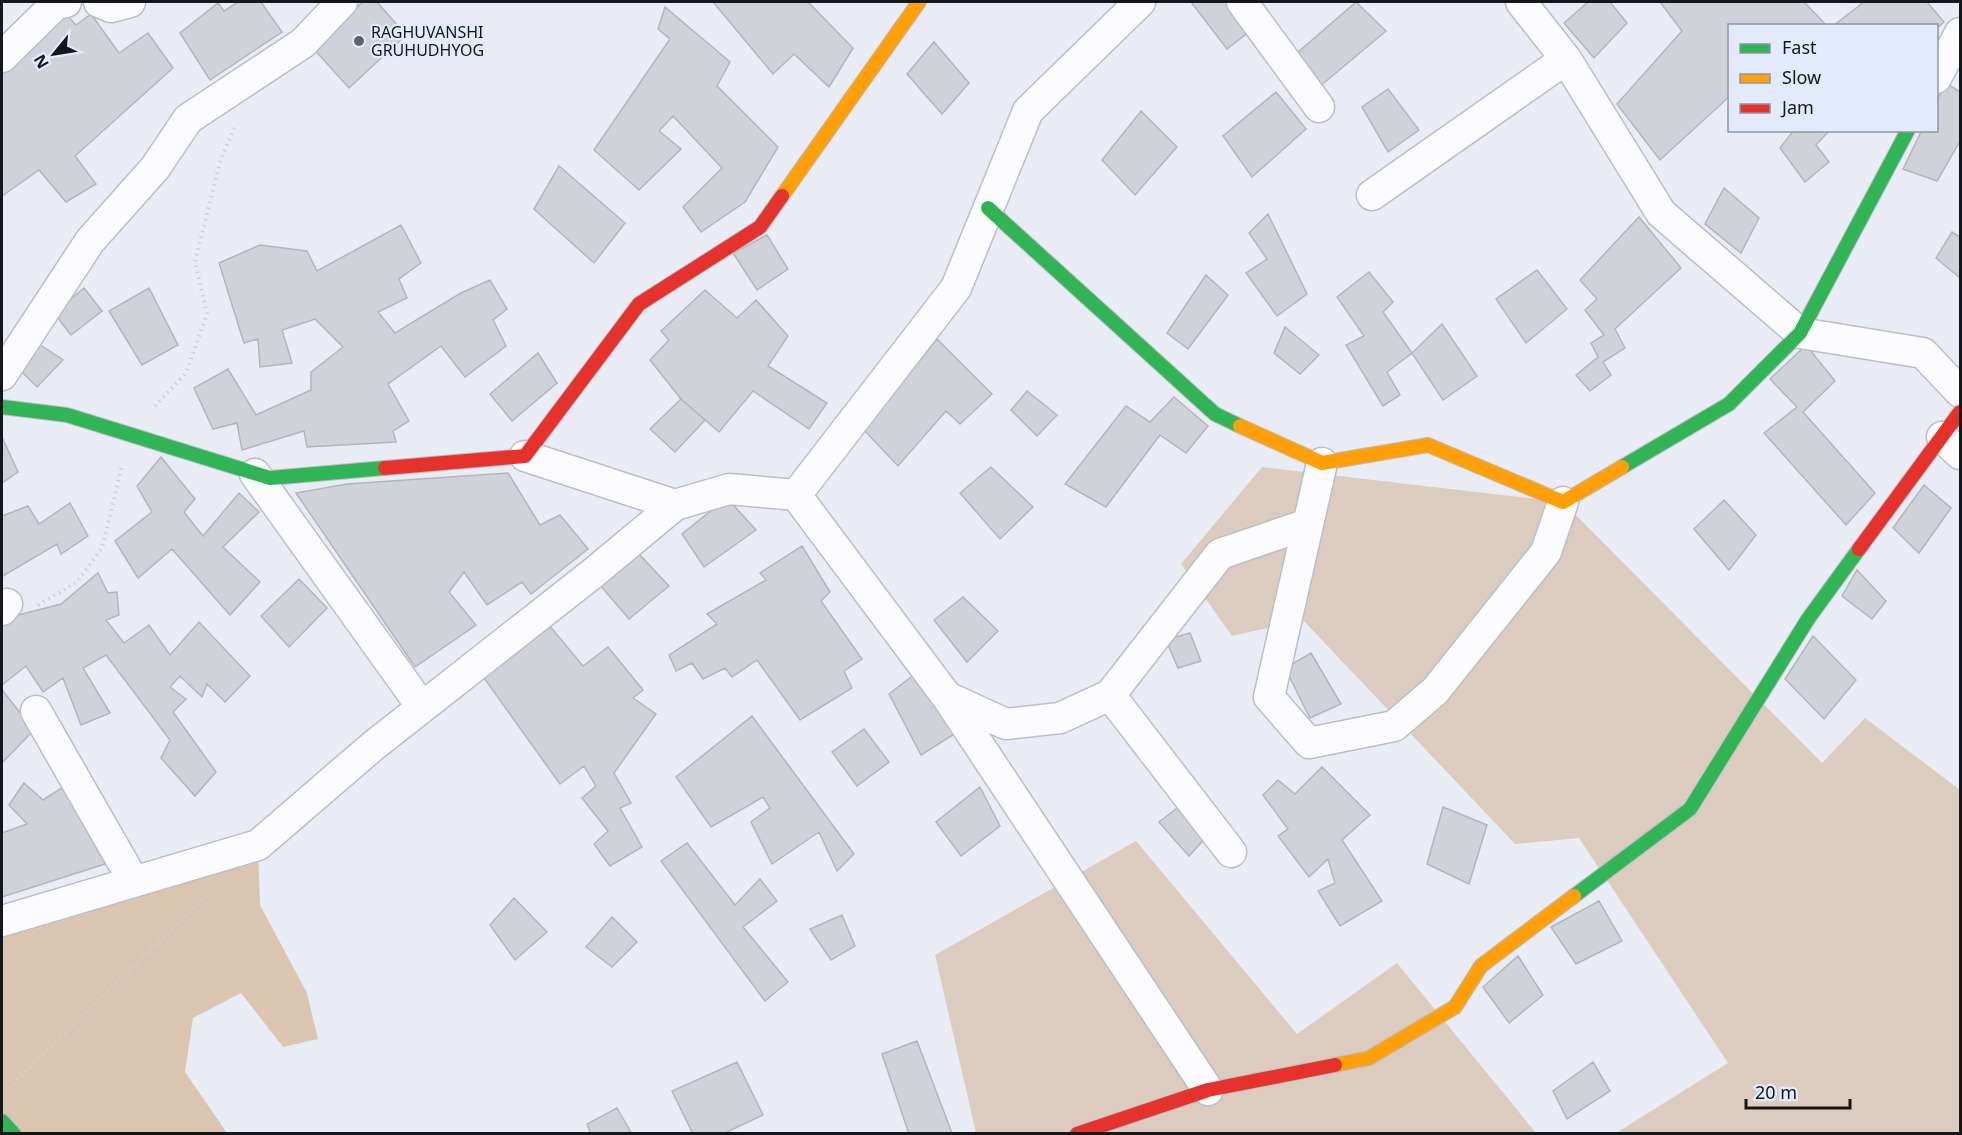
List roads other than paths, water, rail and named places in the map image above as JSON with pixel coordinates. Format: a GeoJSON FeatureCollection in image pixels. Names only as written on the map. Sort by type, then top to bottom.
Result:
{"type":"FeatureCollection","features":[{"type":"Feature","properties":{"kind":"street"},"geometry":{"type":"LineString","coordinates":[[2,57],[56,4],[66,2]]}},
{"type":"Feature","properties":{"kind":"street"},"geometry":{"type":"LineString","coordinates":[[99,2],[111,7],[130,2]]}},
{"type":"Feature","properties":{"kind":"street"},"geometry":{"type":"LineString","coordinates":[[2,375],[90,241],[155,168],[188,119],[303,43],[342,2]]}},
{"type":"Feature","properties":{"kind":"street"},"geometry":{"type":"LineString","coordinates":[[525,456],[639,304],[760,226],[919,2]]}},
{"type":"Feature","properties":{"kind":"street"},"geometry":{"type":"LineString","coordinates":[[796,495],[956,288],[1028,111],[1140,2]]}},
{"type":"Feature","properties":{"kind":"street"},"geometry":{"type":"LineString","coordinates":[[1242,2],[1319,107]]}},
{"type":"Feature","properties":{"kind":"street"},"geometry":{"type":"LineString","coordinates":[[1521,2],[1566,59],[1660,213],[1800,333],[1923,353],[1960,392]]}},
{"type":"Feature","properties":{"kind":"street"},"geometry":{"type":"LineString","coordinates":[[1938,74],[1960,33]]}},
{"type":"Feature","properties":{"kind":"street"},"geometry":{"type":"LineString","coordinates":[[1372,195],[1566,59]]}},
{"type":"Feature","properties":{"kind":"street"},"geometry":{"type":"LineString","coordinates":[[1322,463],[1269,698],[1310,743],[1394,726],[1435,691],[1546,552],[1563,502],[1729,404],[1800,333],[1907,132]]}},
{"type":"Feature","properties":{"kind":"street"},"geometry":{"type":"LineString","coordinates":[[988,208],[1215,414],[1322,463],[1428,445],[1563,502]]}},
{"type":"Feature","properties":{"kind":"street"},"geometry":{"type":"LineString","coordinates":[[2,407],[68,415],[270,478],[525,456],[675,505]]}},
{"type":"Feature","properties":{"kind":"street"},"geometry":{"type":"LineString","coordinates":[[1077,1134],[1208,1090],[1369,1058],[1455,1007],[1481,966],[1690,808],[1808,619],[1951,446],[1960,412]]}},
{"type":"Feature","properties":{"kind":"street"},"geometry":{"type":"LineString","coordinates":[[255,474],[422,707]]}},
{"type":"Feature","properties":{"kind":"street"},"geometry":{"type":"LineString","coordinates":[[2,921],[258,845],[373,746],[592,574],[675,505],[729,489],[796,495],[947,697],[1208,1090]]}},
{"type":"Feature","properties":{"kind":"street"},"geometry":{"type":"LineString","coordinates":[[947,697],[1006,724],[1060,718],[1110,695],[1220,554],[1308,524]]}},
{"type":"Feature","properties":{"kind":"street"},"geometry":{"type":"LineString","coordinates":[[1110,695],[1231,852]]}},
{"type":"Feature","properties":{"kind":"street"},"geometry":{"type":"LineString","coordinates":[[36,711],[134,882]]}},
{"type":"Feature","properties":{"kind":"street"},"geometry":{"type":"LineString","coordinates":[[2,1121],[14,1134]]}},
{"type":"Feature","properties":{"kind":"place","name":"RAGHUVANSHI GRUHUDHYOG"},"geometry":{"type":"Point","coordinates":[359,41]}}]}
